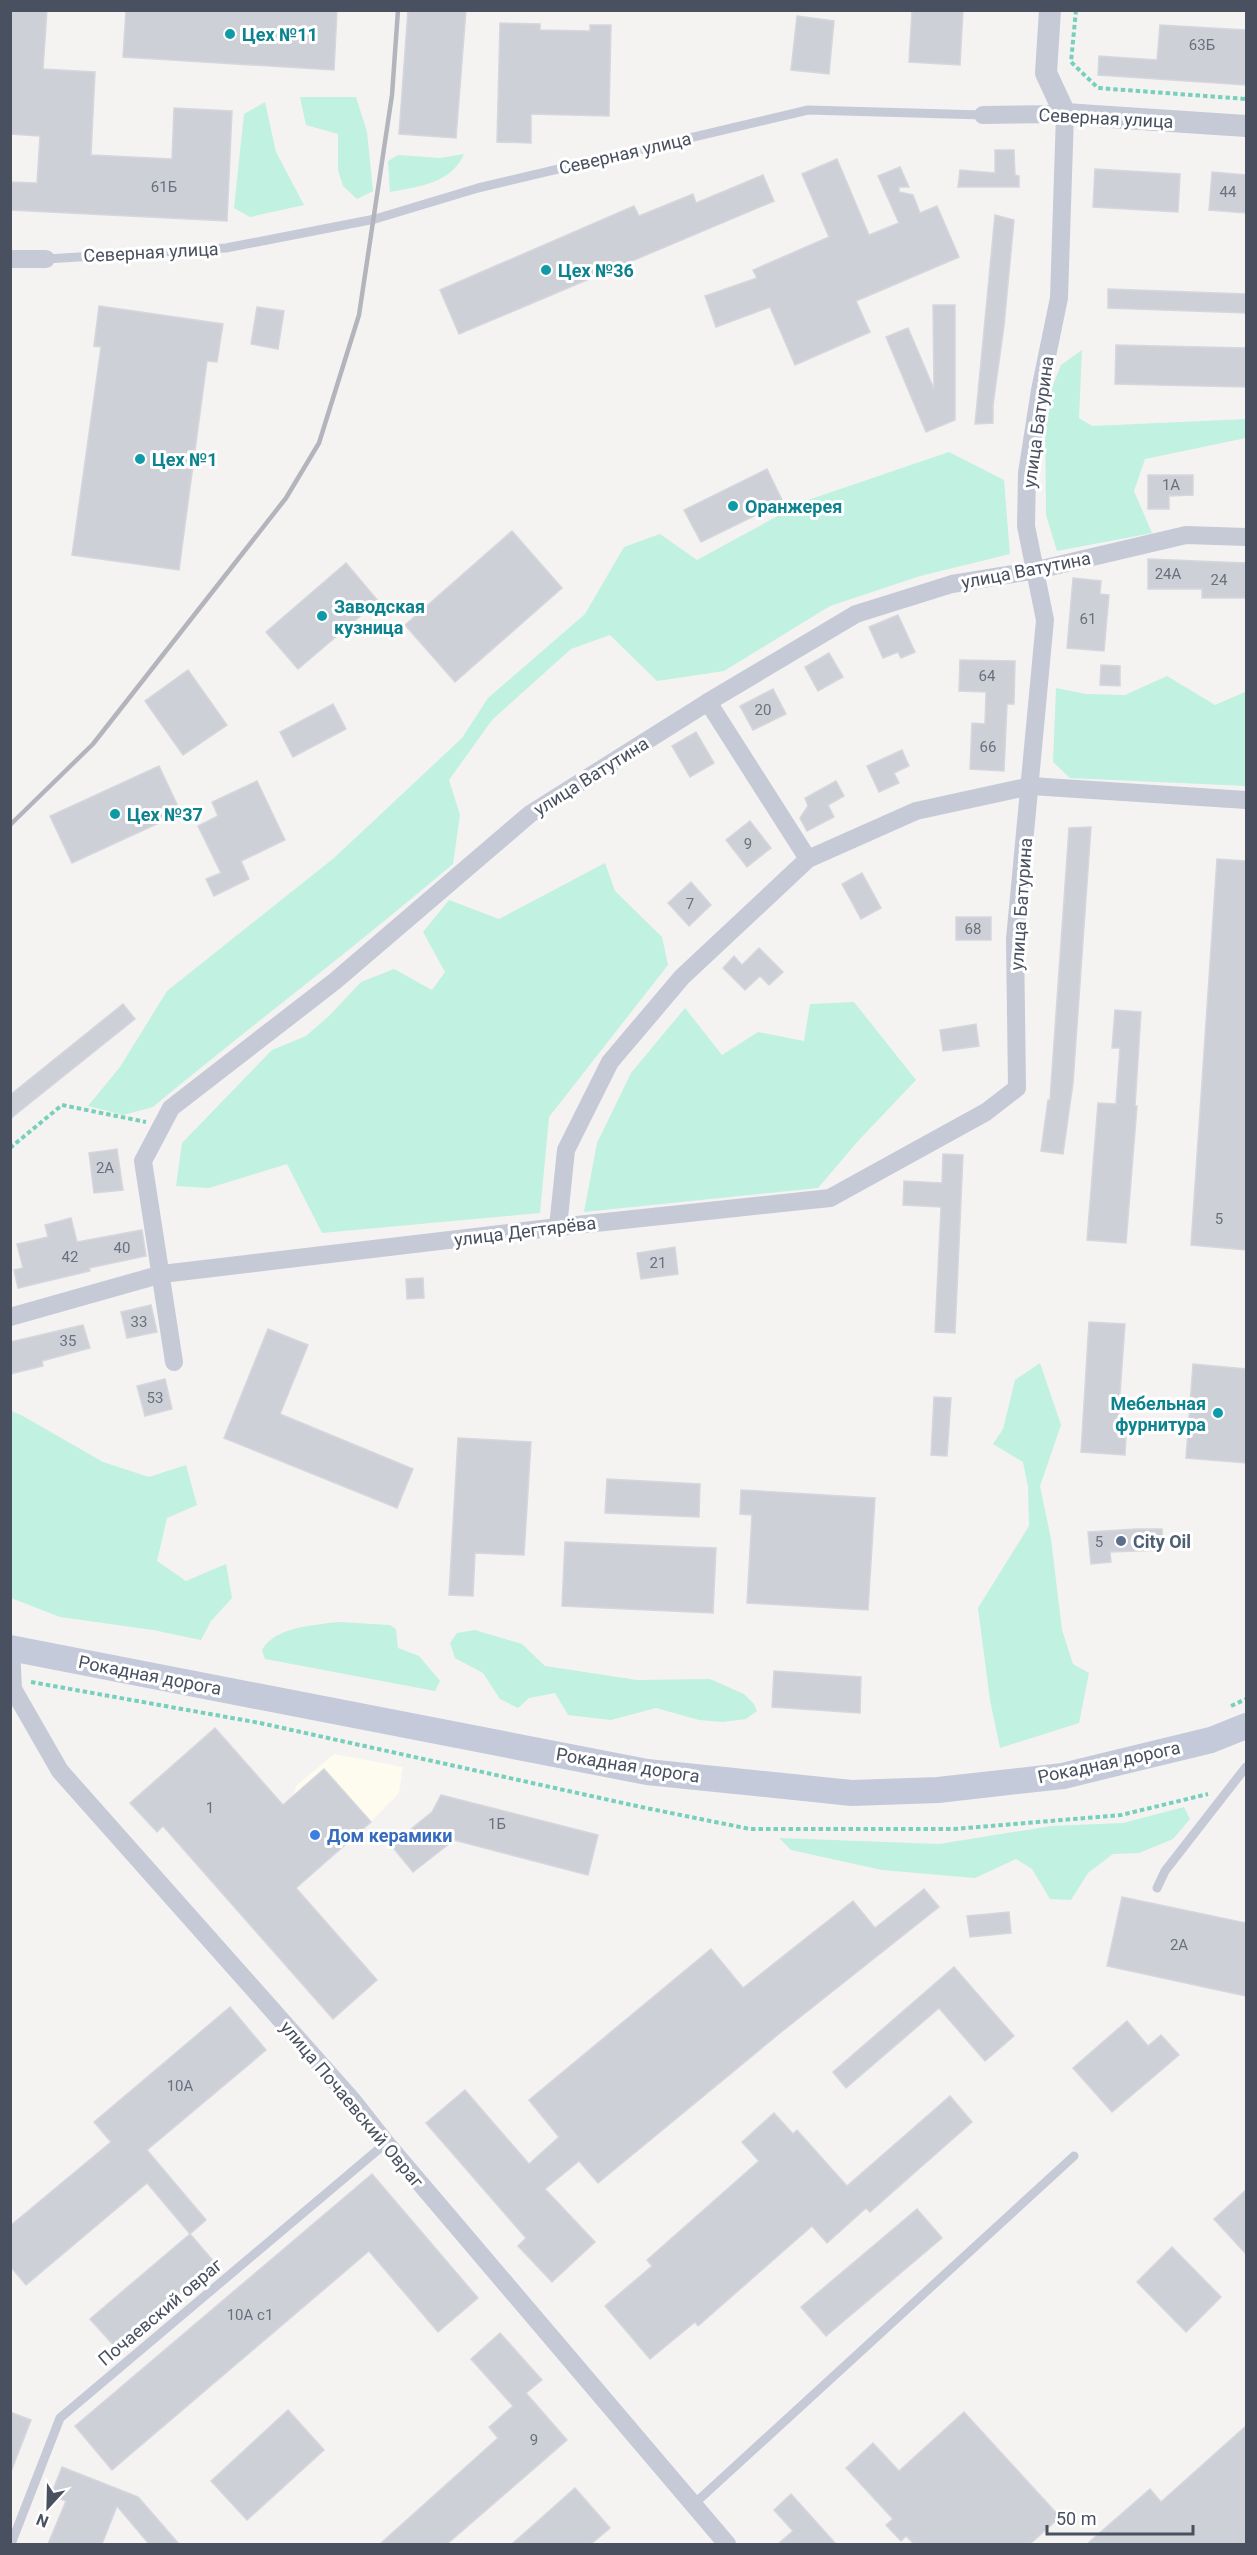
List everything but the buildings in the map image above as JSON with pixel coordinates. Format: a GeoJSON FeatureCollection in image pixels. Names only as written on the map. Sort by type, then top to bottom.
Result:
{"type":"FeatureCollection","features":[{"type":"Feature","properties":{"kind":"main road","name":"Рокадная дорога"},"geometry":{"type":"LineString","coordinates":[[11,1648],[647,1772],[852,1793],[938,1790],[1063,1776],[1211,1740],[1246,1726]]}},
{"type":"Feature","properties":{"kind":"street","name":"улица Батурина"},"geometry":{"type":"LineString","coordinates":[[1017,1088],[1015,939],[1045,620],[1026,526],[1027,473],[1040,390],[1059,298],[1065,114],[1046,73],[1050,10]]}},
{"type":"Feature","properties":{"kind":"street","name":"Северная улица"},"geometry":{"type":"LineString","coordinates":[[983,115],[1065,114],[1246,126]]}},
{"type":"Feature","properties":{"kind":"street","name":"Северная улица"},"geometry":{"type":"LineString","coordinates":[[10,259],[46,258]]}},
{"type":"Feature","properties":{"kind":"street","name":"улица Ватутина"},"geometry":{"type":"LineString","coordinates":[[174,1362],[143,1161],[171,1108],[335,981],[530,814],[708,702],[856,614],[952,584],[1036,570],[1186,535],[1246,537]]}},
{"type":"Feature","properties":{"kind":"street"},"geometry":{"type":"LineString","coordinates":[[708,702],[808,859]]}},
{"type":"Feature","properties":{"kind":"street"},"geometry":{"type":"LineString","coordinates":[[558,1227],[566,1150],[610,1062],[682,977],[808,859],[916,810],[1031,786],[1246,800]]}},
{"type":"Feature","properties":{"kind":"street","name":"улица Дегтярёва"},"geometry":{"type":"LineString","coordinates":[[10,1317],[162,1274],[558,1227],[830,1198],[986,1112],[1017,1088]]}},
{"type":"Feature","properties":{"kind":"street","name":"улица Почаевский Овраг"},"geometry":{"type":"LineString","coordinates":[[11,1648],[13,1689],[60,1771],[353,2101],[386,2144],[727,2544]]}},
{"type":"Feature","properties":{"kind":"lane","name":"Северная улица"},"geometry":{"type":"LineString","coordinates":[[46,258],[226,248],[375,219],[478,188],[808,110],[983,115]]}},
{"type":"Feature","properties":{"kind":"lane"},"geometry":{"type":"LineString","coordinates":[[1157,1888],[1165,1871],[1246,1767]]}},
{"type":"Feature","properties":{"kind":"lane","name":"Почаевский овраг"},"geometry":{"type":"LineString","coordinates":[[11,2544],[60,2418],[386,2144]]}},
{"type":"Feature","properties":{"kind":"lane"},"geometry":{"type":"LineString","coordinates":[[693,2505],[1074,2156]]}},
{"type":"Feature","properties":{"kind":"path"},"geometry":{"type":"LineString","coordinates":[[1076,10],[1071,62],[1098,88],[1246,99]]}},
{"type":"Feature","properties":{"kind":"path"},"geometry":{"type":"LineString","coordinates":[[10,1148],[62,1105],[163,1125]]}},
{"type":"Feature","properties":{"kind":"shaded area"},"geometry":{"type":"Polygon","coordinates":[[[334,1754],[403,1767],[399,1793],[371,1822],[296,1888],[289,1812],[296,1786],[334,1754]]]}},
{"type":"Feature","properties":{"kind":"green space"},"geometry":{"type":"Polygon","coordinates":[[[300,97],[356,97],[367,132],[373,191],[357,199],[343,186],[338,170],[338,134],[306,125],[300,97]]]}},
{"type":"Feature","properties":{"kind":"green space"},"geometry":{"type":"Polygon","coordinates":[[[265,102],[276,152],[304,205],[250,217],[234,208],[244,114],[265,102]]]}},
{"type":"Feature","properties":{"kind":"green space"},"geometry":{"type":"Polygon","coordinates":[[[464,154],[459,164],[443,177],[423,185],[390,192],[388,161],[398,155],[440,158],[464,154]]]}},
{"type":"Feature","properties":{"kind":"green space"},"geometry":{"type":"Polygon","coordinates":[[[1082,350],[1079,418],[1092,426],[1246,419],[1246,438],[1145,459],[1134,491],[1152,533],[1057,551],[1046,515],[1045,405],[1061,365],[1082,350]]]}},
{"type":"Feature","properties":{"kind":"green space"},"geometry":{"type":"Polygon","coordinates":[[[949,452],[1004,480],[1010,554],[920,576],[830,606],[724,671],[657,681],[610,635],[571,649],[492,720],[449,780],[460,815],[453,864],[153,1107],[123,1115],[88,1106],[120,1067],[167,991],[334,858],[462,738],[488,698],[585,614],[624,547],[660,534],[697,560],[805,501],[949,452]]]}},
{"type":"Feature","properties":{"kind":"green space"},"geometry":{"type":"Polygon","coordinates":[[[1246,673],[1246,786],[1070,778],[1053,762],[1056,688],[1086,694],[1125,695],[1167,676],[1215,705],[1245,692],[1246,673]]]}},
{"type":"Feature","properties":{"kind":"green space"},"geometry":{"type":"Polygon","coordinates":[[[605,863],[615,891],[662,937],[668,965],[549,1117],[540,1213],[322,1233],[287,1164],[209,1188],[176,1186],[182,1143],[272,1050],[306,1036],[329,1016],[361,982],[394,969],[432,990],[445,972],[423,932],[449,900],[499,919],[605,863]]]}},
{"type":"Feature","properties":{"kind":"green space"},"geometry":{"type":"Polygon","coordinates":[[[854,1002],[916,1080],[858,1141],[818,1188],[584,1212],[597,1143],[631,1073],[685,1008],[722,1055],[758,1032],[804,1041],[810,1004],[854,1002]]]}},
{"type":"Feature","properties":{"kind":"green space"},"geometry":{"type":"Polygon","coordinates":[[[1040,1363],[1061,1425],[1040,1486],[1051,1539],[1062,1630],[1073,1664],[1089,1673],[1079,1723],[1000,1748],[990,1700],[978,1608],[1029,1526],[1028,1487],[1023,1462],[993,1444],[1003,1429],[1015,1380],[1040,1363]]]}},
{"type":"Feature","properties":{"kind":"green space"},"geometry":{"type":"Polygon","coordinates":[[[11,1411],[103,1462],[149,1477],[186,1465],[197,1505],[167,1518],[157,1561],[186,1581],[226,1564],[232,1598],[211,1621],[201,1640],[153,1630],[60,1617],[11,1598],[11,1411]]]}},
{"type":"Feature","properties":{"kind":"green space"},"geometry":{"type":"Polygon","coordinates":[[[338,1622],[390,1625],[396,1629],[398,1648],[419,1656],[440,1681],[435,1691],[265,1659],[262,1650],[276,1636],[296,1628],[338,1622]]]}},
{"type":"Feature","properties":{"kind":"green space"},"geometry":{"type":"Polygon","coordinates":[[[475,1630],[522,1644],[545,1666],[637,1680],[710,1679],[744,1694],[754,1704],[757,1711],[746,1719],[723,1722],[699,1720],[656,1708],[611,1720],[568,1715],[555,1693],[529,1698],[518,1708],[500,1699],[483,1673],[455,1658],[450,1643],[457,1633],[475,1630]]]}},
{"type":"Feature","properties":{"kind":"green space"},"geometry":{"type":"Polygon","coordinates":[[[1184,1807],[1190,1819],[1173,1839],[1139,1853],[1113,1854],[1088,1873],[1071,1900],[1050,1899],[1032,1869],[1016,1859],[975,1878],[882,1870],[791,1850],[779,1838],[939,1844],[1051,1826],[1123,1823],[1184,1807]]]}},
{"type":"Feature","properties":{"kind":"railway"},"geometry":{"type":"LineString","coordinates":[[10,825],[93,744],[286,498],[319,443],[359,315],[392,95],[398,10]]}},
{"type":"Feature","properties":{"kind":"place","name":"Цех №11"},"geometry":{"type":"Point","coordinates":[230,34]}},
{"type":"Feature","properties":{"kind":"place","name":"Цех №36"},"geometry":{"type":"Point","coordinates":[546,270]}},
{"type":"Feature","properties":{"kind":"place","name":"Цех №1"},"geometry":{"type":"Point","coordinates":[140,459]}},
{"type":"Feature","properties":{"kind":"place","name":"Оранжерея"},"geometry":{"type":"Point","coordinates":[733,506]}},
{"type":"Feature","properties":{"kind":"place","name":"Заводская кузница"},"geometry":{"type":"Point","coordinates":[322,616]}},
{"type":"Feature","properties":{"kind":"place","name":"Цех №37"},"geometry":{"type":"Point","coordinates":[115,814]}},
{"type":"Feature","properties":{"kind":"place","name":"Мебельная фурнитура"},"geometry":{"type":"Point","coordinates":[1218,1413]}},
{"type":"Feature","properties":{"kind":"place","name":"City Oil"},"geometry":{"type":"Point","coordinates":[1121,1541]}},
{"type":"Feature","properties":{"kind":"place","name":"Дом керамики"},"geometry":{"type":"Point","coordinates":[315,1835]}}]}
